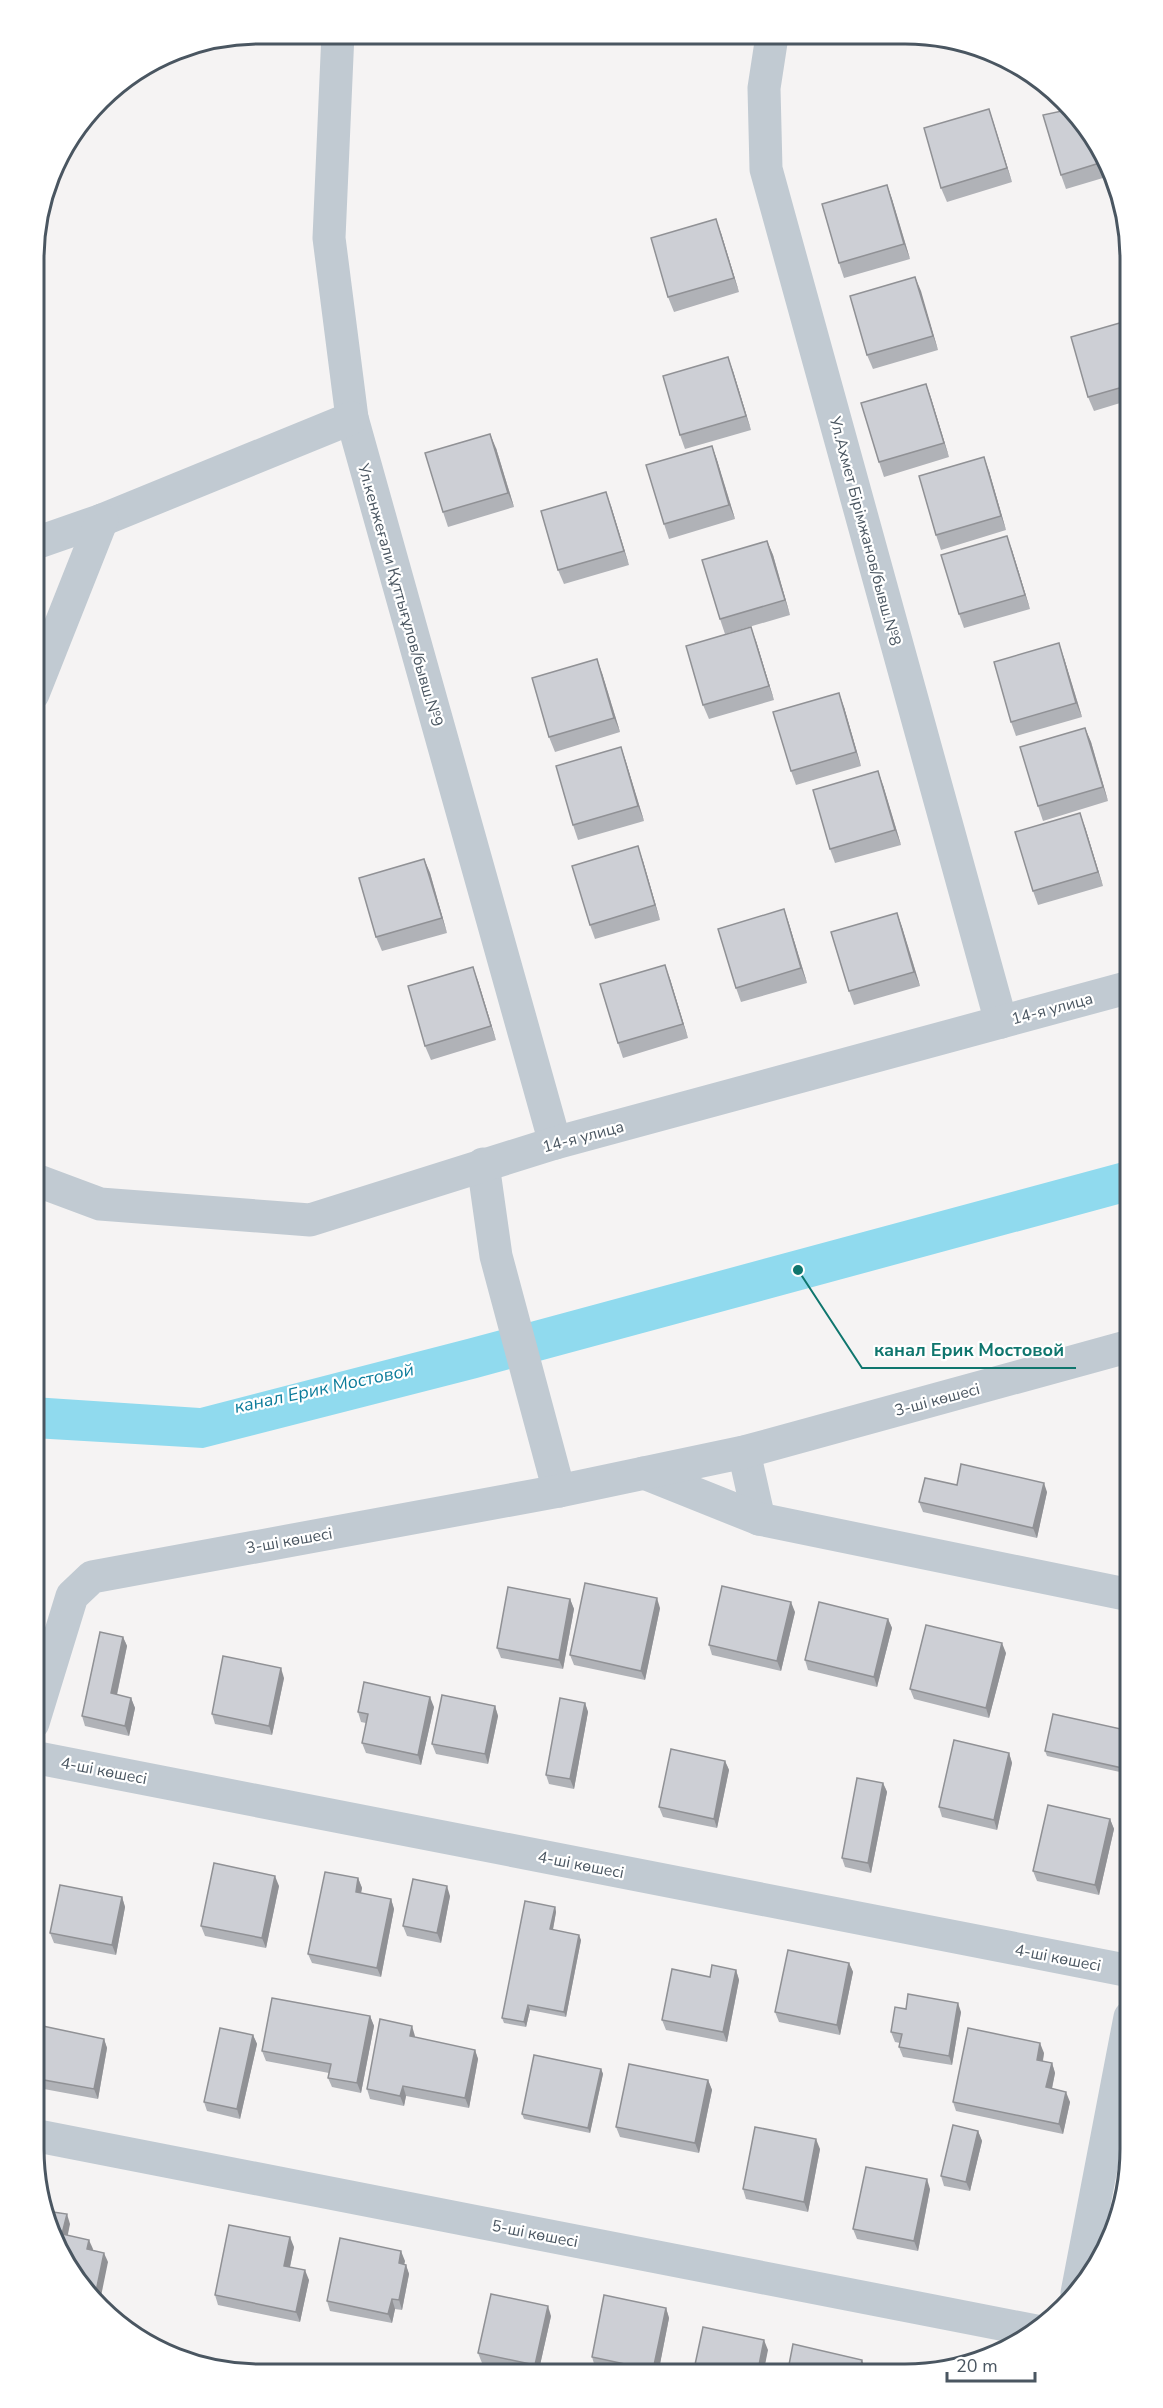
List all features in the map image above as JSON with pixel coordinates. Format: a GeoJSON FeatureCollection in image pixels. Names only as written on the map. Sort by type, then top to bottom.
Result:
{"type":"FeatureCollection","features":[{"type":"Feature","properties":{"kind":"street","name":"Ул.кенжеғали Құттығұлов/бывш.№9"},"geometry":{"type":"LineString","coordinates":[[338,44],[329,238],[352,418],[555,1143]]}},
{"type":"Feature","properties":{"kind":"street","name":"Ул.Ахмет Бірімжанов/бывш.№8"},"geometry":{"type":"LineString","coordinates":[[771,44],[764,88],[766,169],[1001,1022]]}},
{"type":"Feature","properties":{"kind":"street"},"geometry":{"type":"LineString","coordinates":[[44,540],[102,520],[352,418]]}},
{"type":"Feature","properties":{"kind":"street"},"geometry":{"type":"LineString","coordinates":[[44,666],[102,520]]}},
{"type":"Feature","properties":{"kind":"street","name":"14-я улица"},"geometry":{"type":"LineString","coordinates":[[44,1183],[100,1204],[310,1220],[555,1143],[1120,990]]}},
{"type":"Feature","properties":{"kind":"street"},"geometry":{"type":"LineString","coordinates":[[483,1164],[496,1256],[559,1491]]}},
{"type":"Feature","properties":{"kind":"street","name":"3-ші көшесі"},"geometry":{"type":"LineString","coordinates":[[44,1687],[72,1596],[92,1577],[559,1491],[744,1452],[1120,1349]]}},
{"type":"Feature","properties":{"kind":"street"},"geometry":{"type":"LineString","coordinates":[[744,1452],[759,1519]]}},
{"type":"Feature","properties":{"kind":"street"},"geometry":{"type":"LineString","coordinates":[[644,1473],[759,1519],[1120,1593]]}},
{"type":"Feature","properties":{"kind":"street","name":"4-ші көшесі"},"geometry":{"type":"LineString","coordinates":[[44,1758],[1120,1969]]}},
{"type":"Feature","properties":{"kind":"street"},"geometry":{"type":"LineString","coordinates":[[1081,2272],[1120,2069]]}},
{"type":"Feature","properties":{"kind":"street","name":"5-ші көшесі"},"geometry":{"type":"LineString","coordinates":[[44,2137],[1023,2329]]}},
{"type":"Feature","properties":{"kind":"water","name":"канал Ерик Мостовой"},"geometry":{"type":"Polygon","coordinates":[[[1120,1163],[1120,1204],[477,1378],[203,1448],[44,1439],[44,1398],[200,1408],[467,1339],[1120,1163]]]}},
{"type":"Feature","properties":{"kind":"building"},"geometry":{"type":"Polygon","coordinates":[[[989,109],[1007,168],[941,188],[924,128],[989,109]]]}},
{"type":"Feature","properties":{"kind":"building"},"geometry":{"type":"Polygon","coordinates":[[[1060,111],[1083,139],[1097,164],[1061,175],[1043,115],[1060,111]]]}},
{"type":"Feature","properties":{"kind":"building"},"geometry":{"type":"Polygon","coordinates":[[[887,185],[904,244],[839,263],[822,204],[887,185]]]}},
{"type":"Feature","properties":{"kind":"building"},"geometry":{"type":"Polygon","coordinates":[[[716,219],[734,278],[668,297],[651,238],[716,219]]]}},
{"type":"Feature","properties":{"kind":"building"},"geometry":{"type":"Polygon","coordinates":[[[915,277],[933,336],[867,355],[850,296],[915,277]]]}},
{"type":"Feature","properties":{"kind":"building"},"geometry":{"type":"Polygon","coordinates":[[[1120,323],[1120,388],[1088,397],[1071,337],[1120,323]]]}},
{"type":"Feature","properties":{"kind":"building"},"geometry":{"type":"Polygon","coordinates":[[[728,357],[746,416],[680,435],[663,376],[728,357]]]}},
{"type":"Feature","properties":{"kind":"building"},"geometry":{"type":"Polygon","coordinates":[[[926,384],[944,443],[879,462],[861,403],[926,384]]]}},
{"type":"Feature","properties":{"kind":"building"},"geometry":{"type":"Polygon","coordinates":[[[490,434],[508,493],[443,512],[425,453],[490,434]]]}},
{"type":"Feature","properties":{"kind":"building"},"geometry":{"type":"Polygon","coordinates":[[[712,446],[729,505],[664,524],[646,465],[712,446]]]}},
{"type":"Feature","properties":{"kind":"building"},"geometry":{"type":"Polygon","coordinates":[[[984,457],[1001,516],[936,535],[919,476],[984,457]]]}},
{"type":"Feature","properties":{"kind":"building"},"geometry":{"type":"Polygon","coordinates":[[[606,492],[624,551],[558,570],[541,511],[606,492]]]}},
{"type":"Feature","properties":{"kind":"building"},"geometry":{"type":"Polygon","coordinates":[[[1007,536],[1025,595],[959,614],[941,555],[1007,536]]]}},
{"type":"Feature","properties":{"kind":"building"},"geometry":{"type":"Polygon","coordinates":[[[767,541],[785,600],[720,619],[702,560],[767,541]]]}},
{"type":"Feature","properties":{"kind":"building"},"geometry":{"type":"Polygon","coordinates":[[[751,627],[769,686],[703,705],[686,646],[751,627]]]}},
{"type":"Feature","properties":{"kind":"building"},"geometry":{"type":"Polygon","coordinates":[[[1059,643],[1076,703],[1011,722],[994,662],[1059,643]]]}},
{"type":"Feature","properties":{"kind":"building"},"geometry":{"type":"Polygon","coordinates":[[[597,659],[614,718],[549,737],[532,678],[597,659]]]}},
{"type":"Feature","properties":{"kind":"building"},"geometry":{"type":"Polygon","coordinates":[[[839,693],[856,752],[791,771],[773,712],[839,693]]]}},
{"type":"Feature","properties":{"kind":"building"},"geometry":{"type":"Polygon","coordinates":[[[1085,728],[1103,787],[1038,806],[1020,747],[1085,728]]]}},
{"type":"Feature","properties":{"kind":"building"},"geometry":{"type":"Polygon","coordinates":[[[621,747],[638,806],[573,825],[556,766],[621,747]]]}},
{"type":"Feature","properties":{"kind":"building"},"geometry":{"type":"Polygon","coordinates":[[[878,771],[895,830],[830,849],[813,790],[878,771]]]}},
{"type":"Feature","properties":{"kind":"building"},"geometry":{"type":"Polygon","coordinates":[[[1080,813],[1098,872],[1033,891],[1015,832],[1080,813]]]}},
{"type":"Feature","properties":{"kind":"building"},"geometry":{"type":"Polygon","coordinates":[[[638,846],[655,905],[590,925],[572,866],[638,846]]]}},
{"type":"Feature","properties":{"kind":"building"},"geometry":{"type":"Polygon","coordinates":[[[424,859],[442,918],[376,937],[359,878],[424,859]]]}},
{"type":"Feature","properties":{"kind":"building"},"geometry":{"type":"Polygon","coordinates":[[[784,909],[801,968],[736,988],[718,929],[784,909]]]}},
{"type":"Feature","properties":{"kind":"building"},"geometry":{"type":"Polygon","coordinates":[[[897,913],[914,972],[849,991],[831,932],[897,913]]]}},
{"type":"Feature","properties":{"kind":"building"},"geometry":{"type":"Polygon","coordinates":[[[665,965],[683,1024],[618,1043],[600,984],[665,965]]]}},
{"type":"Feature","properties":{"kind":"building"},"geometry":{"type":"Polygon","coordinates":[[[473,967],[491,1026],[425,1046],[408,986],[473,967]]]}},
{"type":"Feature","properties":{"kind":"building"},"geometry":{"type":"Polygon","coordinates":[[[961,1464],[1044,1483],[1033,1528],[919,1502],[925,1478],[957,1485],[961,1464]]]}},
{"type":"Feature","properties":{"kind":"building"},"geometry":{"type":"Polygon","coordinates":[[[585,1583],[657,1598],[641,1671],[570,1655],[585,1583]]]}},
{"type":"Feature","properties":{"kind":"building"},"geometry":{"type":"Polygon","coordinates":[[[722,1586],[791,1602],[777,1661],[709,1645],[722,1586]]]}},
{"type":"Feature","properties":{"kind":"building"},"geometry":{"type":"Polygon","coordinates":[[[508,1587],[570,1599],[559,1660],[497,1648],[508,1587]]]}},
{"type":"Feature","properties":{"kind":"building"},"geometry":{"type":"Polygon","coordinates":[[[819,1602],[888,1619],[874,1677],[805,1660],[819,1602]]]}},
{"type":"Feature","properties":{"kind":"building"},"geometry":{"type":"Polygon","coordinates":[[[926,1625],[1002,1643],[986,1708],[910,1689],[926,1625]]]}},
{"type":"Feature","properties":{"kind":"building"},"geometry":{"type":"Polygon","coordinates":[[[100,1632],[123,1637],[111,1693],[131,1698],[125,1726],[82,1716],[100,1632]]]}},
{"type":"Feature","properties":{"kind":"building"},"geometry":{"type":"Polygon","coordinates":[[[223,1656],[281,1668],[269,1726],[212,1714],[223,1656]]]}},
{"type":"Feature","properties":{"kind":"building"},"geometry":{"type":"Polygon","coordinates":[[[364,1682],[430,1697],[418,1755],[362,1743],[368,1714],[358,1712],[364,1682]]]}},
{"type":"Feature","properties":{"kind":"building"},"geometry":{"type":"Polygon","coordinates":[[[442,1695],[495,1706],[485,1754],[432,1744],[442,1695]]]}},
{"type":"Feature","properties":{"kind":"building"},"geometry":{"type":"Polygon","coordinates":[[[560,1698],[585,1703],[570,1779],[546,1775],[560,1698]]]}},
{"type":"Feature","properties":{"kind":"building"},"geometry":{"type":"Polygon","coordinates":[[[1053,1714],[1120,1729],[1120,1767],[1045,1751],[1053,1714]]]}},
{"type":"Feature","properties":{"kind":"building"},"geometry":{"type":"Polygon","coordinates":[[[954,1740],[1009,1753],[994,1820],[939,1807],[954,1740]]]}},
{"type":"Feature","properties":{"kind":"building"},"geometry":{"type":"Polygon","coordinates":[[[671,1749],[725,1761],[714,1819],[659,1807],[671,1749]]]}},
{"type":"Feature","properties":{"kind":"building"},"geometry":{"type":"Polygon","coordinates":[[[857,1778],[883,1783],[868,1863],[842,1858],[857,1778]]]}},
{"type":"Feature","properties":{"kind":"building"},"geometry":{"type":"Polygon","coordinates":[[[1048,1805],[1110,1819],[1095,1885],[1033,1871],[1048,1805]]]}},
{"type":"Feature","properties":{"kind":"building"},"geometry":{"type":"Polygon","coordinates":[[[214,1863],[275,1876],[262,1938],[201,1926],[214,1863]]]}},
{"type":"Feature","properties":{"kind":"building"},"geometry":{"type":"Polygon","coordinates":[[[325,1872],[358,1878],[356,1892],[391,1899],[377,1968],[308,1954],[325,1872]]]}},
{"type":"Feature","properties":{"kind":"building"},"geometry":{"type":"Polygon","coordinates":[[[413,1879],[447,1886],[437,1933],[403,1926],[413,1879]]]}},
{"type":"Feature","properties":{"kind":"building"},"geometry":{"type":"Polygon","coordinates":[[[60,1885],[122,1897],[112,1945],[50,1933],[60,1885]]]}},
{"type":"Feature","properties":{"kind":"building"},"geometry":{"type":"Polygon","coordinates":[[[525,1901],[555,1907],[550,1929],[579,1935],[564,2012],[528,2005],[524,2022],[502,2018],[525,1901]]]}},
{"type":"Feature","properties":{"kind":"building"},"geometry":{"type":"Polygon","coordinates":[[[788,1950],[849,1963],[837,2025],[775,2012],[788,1950]]]}},
{"type":"Feature","properties":{"kind":"building"},"geometry":{"type":"Polygon","coordinates":[[[712,1965],[736,1970],[723,2032],[662,2020],[672,1969],[710,1977],[712,1965]]]}},
{"type":"Feature","properties":{"kind":"building"},"geometry":{"type":"Polygon","coordinates":[[[908,1994],[958,2003],[949,2056],[899,2047],[902,2034],[891,2032],[895,2007],[906,2009],[908,1994]]]}},
{"type":"Feature","properties":{"kind":"building"},"geometry":{"type":"Polygon","coordinates":[[[272,1998],[370,2016],[357,2083],[328,2078],[331,2064],[262,2051],[272,1998]]]}},
{"type":"Feature","properties":{"kind":"building"},"geometry":{"type":"Polygon","coordinates":[[[380,2019],[412,2026],[410,2036],[475,2050],[465,2098],[403,2086],[400,2096],[367,2089],[380,2019]]]}},
{"type":"Feature","properties":{"kind":"building"},"geometry":{"type":"Polygon","coordinates":[[[44,2026],[104,2039],[94,2089],[44,2080],[44,2026]]]}},
{"type":"Feature","properties":{"kind":"building"},"geometry":{"type":"Polygon","coordinates":[[[220,2028],[253,2035],[237,2109],[204,2102],[220,2028]]]}},
{"type":"Feature","properties":{"kind":"building"},"geometry":{"type":"Polygon","coordinates":[[[968,2028],[1040,2043],[1037,2060],[1052,2063],[1046,2087],[1066,2092],[1059,2124],[953,2102],[968,2028]]]}},
{"type":"Feature","properties":{"kind":"building"},"geometry":{"type":"Polygon","coordinates":[[[534,2055],[601,2069],[588,2128],[522,2114],[534,2055]]]}},
{"type":"Feature","properties":{"kind":"building"},"geometry":{"type":"Polygon","coordinates":[[[629,2064],[708,2080],[695,2143],[616,2127],[629,2064]]]}},
{"type":"Feature","properties":{"kind":"building"},"geometry":{"type":"Polygon","coordinates":[[[953,2125],[978,2131],[966,2182],[941,2176],[953,2125]]]}},
{"type":"Feature","properties":{"kind":"building"},"geometry":{"type":"Polygon","coordinates":[[[755,2127],[816,2139],[804,2202],[743,2189],[755,2127]]]}},
{"type":"Feature","properties":{"kind":"building"},"geometry":{"type":"Polygon","coordinates":[[[866,2167],[927,2179],[914,2241],[853,2229],[866,2167]]]}},
{"type":"Feature","properties":{"kind":"building"},"geometry":{"type":"Polygon","coordinates":[[[53,2212],[67,2214],[62,2234],[89,2240],[87,2249],[104,2253],[96,2290],[72,2257],[60,2232],[53,2212]]]}},
{"type":"Feature","properties":{"kind":"building"},"geometry":{"type":"Polygon","coordinates":[[[229,2225],[290,2237],[284,2266],[305,2270],[296,2312],[215,2295],[229,2225]]]}},
{"type":"Feature","properties":{"kind":"building"},"geometry":{"type":"Polygon","coordinates":[[[340,2238],[401,2251],[399,2263],[406,2265],[399,2300],[392,2299],[388,2314],[327,2301],[340,2238]]]}},
{"type":"Feature","properties":{"kind":"building"},"geometry":{"type":"Polygon","coordinates":[[[491,2294],[548,2306],[535,2364],[478,2353],[491,2294]]]}},
{"type":"Feature","properties":{"kind":"building"},"geometry":{"type":"Polygon","coordinates":[[[604,2295],[666,2308],[654,2364],[625,2364],[592,2357],[604,2295]]]}},
{"type":"Feature","properties":{"kind":"building"},"geometry":{"type":"Polygon","coordinates":[[[703,2327],[764,2340],[759,2364],[695,2364],[703,2327]]]}},
{"type":"Feature","properties":{"kind":"building"},"geometry":{"type":"Polygon","coordinates":[[[793,2344],[862,2360],[861,2364],[789,2364],[793,2344]]]}},
{"type":"Feature","properties":{"kind":"place","name":"канал Ерик Мостовой"},"geometry":{"type":"Point","coordinates":[798,1270]}}]}
